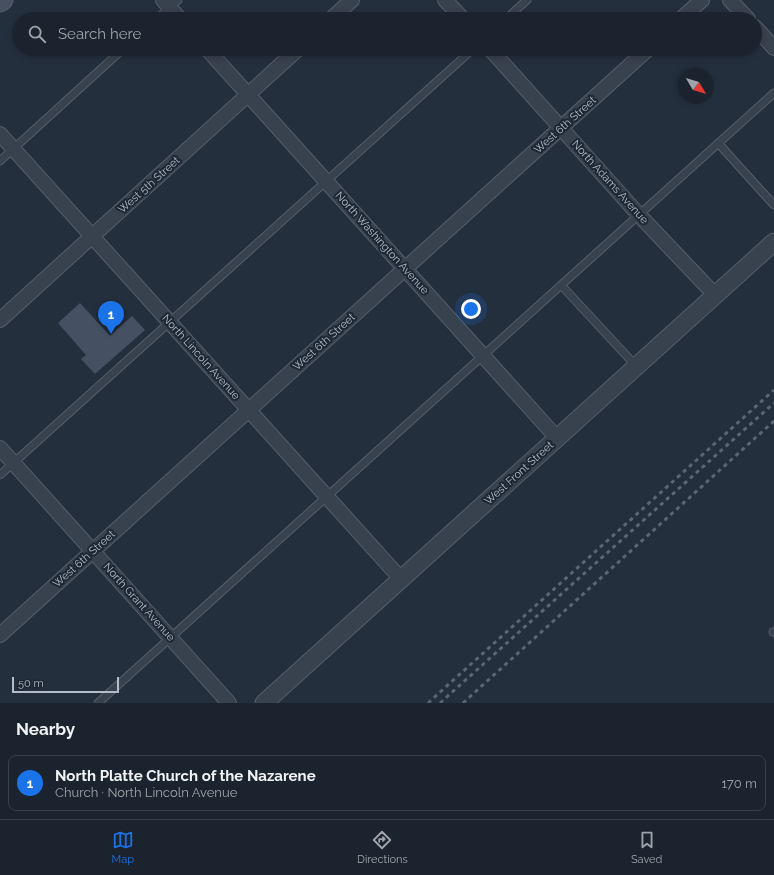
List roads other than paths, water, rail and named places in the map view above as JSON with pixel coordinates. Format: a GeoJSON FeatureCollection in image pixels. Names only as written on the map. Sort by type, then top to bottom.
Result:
{"type":"FeatureCollection","features":[{"type":"Feature","properties":{"kind":"street"},"geometry":{"type":"LineString","coordinates":[[339,12],[352,0]]}},
{"type":"Feature","properties":{"kind":"street"},"geometry":{"type":"LineString","coordinates":[[446,0],[457,12]]}},
{"type":"Feature","properties":{"kind":"street"},"geometry":{"type":"LineString","coordinates":[[689,12],[702,0]]}},
{"type":"Feature","properties":{"kind":"street"},"geometry":{"type":"LineString","coordinates":[[730,0],[741,12]]}},
{"type":"Feature","properties":{"kind":"street"},"geometry":{"type":"LineString","coordinates":[[170,2],[176,12]]}},
{"type":"Feature","properties":{"kind":"street"},"geometry":{"type":"LineString","coordinates":[[762,35],[774,48]]}},
{"type":"Feature","properties":{"kind":"street","name":"North Washington Avenue"},"geometry":{"type":"LineString","coordinates":[[213,56],[558,438]]}},
{"type":"Feature","properties":{"kind":"street","name":"West 5th Street"},"geometry":{"type":"LineString","coordinates":[[0,320],[290,56]]}},
{"type":"Feature","properties":{"kind":"street","name":"North Adams Avenue"},"geometry":{"type":"LineString","coordinates":[[496,56],[639,214],[715,295]]}},
{"type":"Feature","properties":{"kind":"street","name":"West 6th Street"},"geometry":{"type":"LineString","coordinates":[[0,635],[640,56]]}},
{"type":"Feature","properties":{"kind":"street","name":"North Lincoln Avenue"},"geometry":{"type":"LineString","coordinates":[[0,134],[402,579]]}},
{"type":"Feature","properties":{"kind":"street","name":"West Front Street"},"geometry":{"type":"LineString","coordinates":[[264,703],[774,242]]}},
{"type":"Feature","properties":{"kind":"street","name":"North Grant Avenue"},"geometry":{"type":"LineString","coordinates":[[0,448],[229,703]]}},
{"type":"Feature","properties":{"kind":"lane"},"geometry":{"type":"LineString","coordinates":[[514,12],[527,0]]}},
{"type":"Feature","properties":{"kind":"lane"},"geometry":{"type":"LineString","coordinates":[[162,12],[170,2]]}},
{"type":"Feature","properties":{"kind":"lane"},"geometry":{"type":"LineString","coordinates":[[0,161],[116,56]]}},
{"type":"Feature","properties":{"kind":"lane"},"geometry":{"type":"LineString","coordinates":[[0,475],[465,56]]}},
{"type":"Feature","properties":{"kind":"lane"},"geometry":{"type":"LineString","coordinates":[[98,703],[774,93]]}},
{"type":"Feature","properties":{"kind":"lane"},"geometry":{"type":"LineString","coordinates":[[718,143],[774,205]]}},
{"type":"Feature","properties":{"kind":"lane"},"geometry":{"type":"LineString","coordinates":[[561,285],[636,366]]}},
{"type":"Feature","properties":{"kind":"railway"},"geometry":{"type":"LineString","coordinates":[[428,703],[774,390]]}},
{"type":"Feature","properties":{"kind":"railway"},"geometry":{"type":"LineString","coordinates":[[440,703],[774,403]]}},
{"type":"Feature","properties":{"kind":"railway"},"geometry":{"type":"LineString","coordinates":[[463,703],[774,421]]}},
{"type":"Feature","properties":{"kind":"place","name":"North Platte Church of the Nazarene"},"geometry":{"type":"Point","coordinates":[111,334]}}]}
